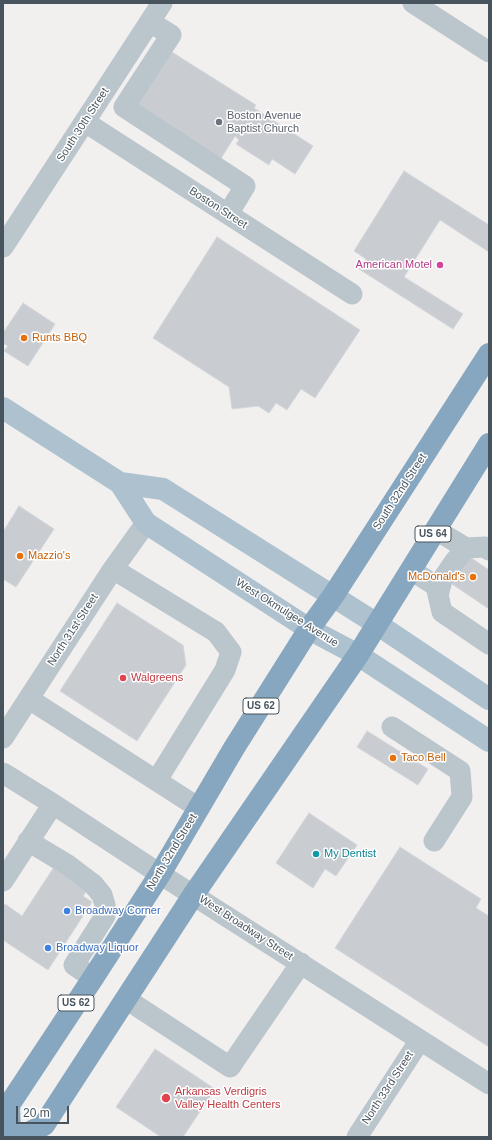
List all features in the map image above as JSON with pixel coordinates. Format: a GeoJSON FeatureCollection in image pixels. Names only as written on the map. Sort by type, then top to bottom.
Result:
{"type":"FeatureCollection","features":[{"type":"Feature","properties":{"kind":"highway","name":"South 32nd Street"},"geometry":{"type":"LineString","coordinates":[[309,629],[489,354]]}},
{"type":"Feature","properties":{"kind":"highway","name":"US 64"},"geometry":{"type":"LineString","coordinates":[[358,655],[489,444]]}},
{"type":"Feature","properties":{"kind":"highway","name":"North 32nd Street"},"geometry":{"type":"LineString","coordinates":[[10,1137],[9,1105],[160,874],[234,748],[309,629]]}},
{"type":"Feature","properties":{"kind":"highway"},"geometry":{"type":"LineString","coordinates":[[20,1137],[44,1125],[194,894],[358,655]]}},
{"type":"Feature","properties":{"kind":"main road","name":"West Okmulgee Avenue"},"geometry":{"type":"LineString","coordinates":[[3,408],[120,484],[146,524],[309,629],[358,655],[489,741]]}},
{"type":"Feature","properties":{"kind":"main road","name":"West Okmulgee Avenue"},"geometry":{"type":"LineString","coordinates":[[120,484],[163,489],[377,624],[489,699]]}},
{"type":"Feature","properties":{"kind":"street","name":"South 30th Street"},"geometry":{"type":"LineString","coordinates":[[3,247],[162,3]]}},
{"type":"Feature","properties":{"kind":"street"},"geometry":{"type":"LineString","coordinates":[[413,3],[489,52]]}},
{"type":"Feature","properties":{"kind":"street"},"geometry":{"type":"LineString","coordinates":[[124,106],[171,35],[150,22]]}},
{"type":"Feature","properties":{"kind":"street"},"geometry":{"type":"LineString","coordinates":[[104,94],[245,186],[228,214]]}},
{"type":"Feature","properties":{"kind":"street","name":"Boston Street"},"geometry":{"type":"LineString","coordinates":[[85,122],[352,294]]}},
{"type":"Feature","properties":{"kind":"street","name":"North 31st Street"},"geometry":{"type":"LineString","coordinates":[[3,738],[113,569],[146,524]]}},
{"type":"Feature","properties":{"kind":"street"},"geometry":{"type":"LineString","coordinates":[[436,530],[489,562]]}},
{"type":"Feature","properties":{"kind":"street"},"geometry":{"type":"LineString","coordinates":[[438,595],[442,580],[455,561],[467,548],[485,547],[489,550]]}},
{"type":"Feature","properties":{"kind":"street"},"geometry":{"type":"LineString","coordinates":[[113,569],[216,632],[231,652],[225,670],[157,780]]}},
{"type":"Feature","properties":{"kind":"street"},"geometry":{"type":"LineString","coordinates":[[411,570],[436,586],[442,612],[489,644]]}},
{"type":"Feature","properties":{"kind":"street"},"geometry":{"type":"LineString","coordinates":[[29,699],[199,808]]}},
{"type":"Feature","properties":{"kind":"street"},"geometry":{"type":"LineString","coordinates":[[392,727],[460,771],[462,798],[434,841]]}},
{"type":"Feature","properties":{"kind":"street","name":"West Broadway Street"},"geometry":{"type":"LineString","coordinates":[[3,773],[489,1084]]}},
{"type":"Feature","properties":{"kind":"street"},"geometry":{"type":"LineString","coordinates":[[3,881],[53,804]]}},
{"type":"Feature","properties":{"kind":"street"},"geometry":{"type":"LineString","coordinates":[[28,842],[68,866],[93,884],[102,895],[105,905],[104,916],[74,965],[92,978]]}},
{"type":"Feature","properties":{"kind":"street"},"geometry":{"type":"LineString","coordinates":[[126,999],[230,1067],[301,963]]}},
{"type":"Feature","properties":{"kind":"street","name":"North 33rd Street"},"geometry":{"type":"LineString","coordinates":[[357,1137],[420,1040]]}},
{"type":"Feature","properties":{"kind":"building","name":"Boston Avenue Baptist Church"},"geometry":{"type":"Polygon","coordinates":[[[167,49],[256,105],[254,108],[313,146],[295,174],[272,159],[269,165],[236,144],[239,140],[235,136],[220,160],[133,103],[167,49]]]}},
{"type":"Feature","properties":{"kind":"building"},"geometry":{"type":"Polygon","coordinates":[[[404,171],[489,225],[489,252],[440,220],[404,277],[463,314],[453,329],[359,269],[366,259],[354,251],[404,171]]]}},
{"type":"Feature","properties":{"kind":"building"},"geometry":{"type":"Polygon","coordinates":[[[217,237],[360,330],[315,398],[301,389],[287,410],[276,403],[269,413],[258,406],[232,409],[229,387],[153,338],[217,237]]]}},
{"type":"Feature","properties":{"kind":"building","name":"Runts BBQ"},"geometry":{"type":"Polygon","coordinates":[[[23,303],[55,324],[28,366],[4,351],[8,346],[3,343],[3,333],[23,303]]]}},
{"type":"Feature","properties":{"kind":"building","name":"Mazzio's"},"geometry":{"type":"Polygon","coordinates":[[[19,506],[54,529],[16,587],[3,579],[3,532],[19,506]]]}},
{"type":"Feature","properties":{"kind":"building","name":"McDonald's"},"geometry":{"type":"Polygon","coordinates":[[[470,557],[489,570],[489,609],[452,584],[470,557]]]}},
{"type":"Feature","properties":{"kind":"building","name":"Walgreens"},"geometry":{"type":"Polygon","coordinates":[[[117,603],[183,645],[186,665],[137,741],[60,691],[117,603]]]}},
{"type":"Feature","properties":{"kind":"building","name":"Taco Bell"},"geometry":{"type":"Polygon","coordinates":[[[367,731],[428,769],[418,785],[357,747],[367,731]]]}},
{"type":"Feature","properties":{"kind":"building","name":"My Dentist"},"geometry":{"type":"Polygon","coordinates":[[[309,813],[357,845],[336,876],[325,869],[313,888],[276,863],[309,813]]]}},
{"type":"Feature","properties":{"kind":"building"},"geometry":{"type":"Polygon","coordinates":[[[400,847],[481,899],[476,908],[489,916],[489,1047],[335,948],[400,847]]]}},
{"type":"Feature","properties":{"kind":"building"},"geometry":{"type":"Polygon","coordinates":[[[56,864],[90,887],[83,896],[92,902],[48,970],[3,940],[3,907],[5,904],[22,916],[56,864]]]}},
{"type":"Feature","properties":{"kind":"building","name":"Arkansas Verdigris Valley Health Centers"},"geometry":{"type":"Polygon","coordinates":[[[155,1049],[215,1089],[183,1137],[161,1137],[116,1107],[155,1049]]]}},
{"type":"Feature","properties":{"kind":"place","name":"Boston Avenue Baptist Church"},"geometry":{"type":"Point","coordinates":[219,122]}},
{"type":"Feature","properties":{"kind":"place","name":"American Motel"},"geometry":{"type":"Point","coordinates":[440,265]}},
{"type":"Feature","properties":{"kind":"place","name":"Runts BBQ"},"geometry":{"type":"Point","coordinates":[24,338]}},
{"type":"Feature","properties":{"kind":"place","name":"Mazzio's"},"geometry":{"type":"Point","coordinates":[20,556]}},
{"type":"Feature","properties":{"kind":"place","name":"McDonald's"},"geometry":{"type":"Point","coordinates":[473,577]}},
{"type":"Feature","properties":{"kind":"place","name":"Walgreens"},"geometry":{"type":"Point","coordinates":[123,678]}},
{"type":"Feature","properties":{"kind":"place","name":"Taco Bell"},"geometry":{"type":"Point","coordinates":[393,758]}},
{"type":"Feature","properties":{"kind":"place","name":"My Dentist"},"geometry":{"type":"Point","coordinates":[316,854]}},
{"type":"Feature","properties":{"kind":"place","name":"Broadway Corner"},"geometry":{"type":"Point","coordinates":[67,911]}},
{"type":"Feature","properties":{"kind":"place","name":"Broadway Liquor"},"geometry":{"type":"Point","coordinates":[48,948]}},
{"type":"Feature","properties":{"kind":"place","name":"Arkansas Verdigris Valley Health Centers"},"geometry":{"type":"Point","coordinates":[166,1098]}}]}
